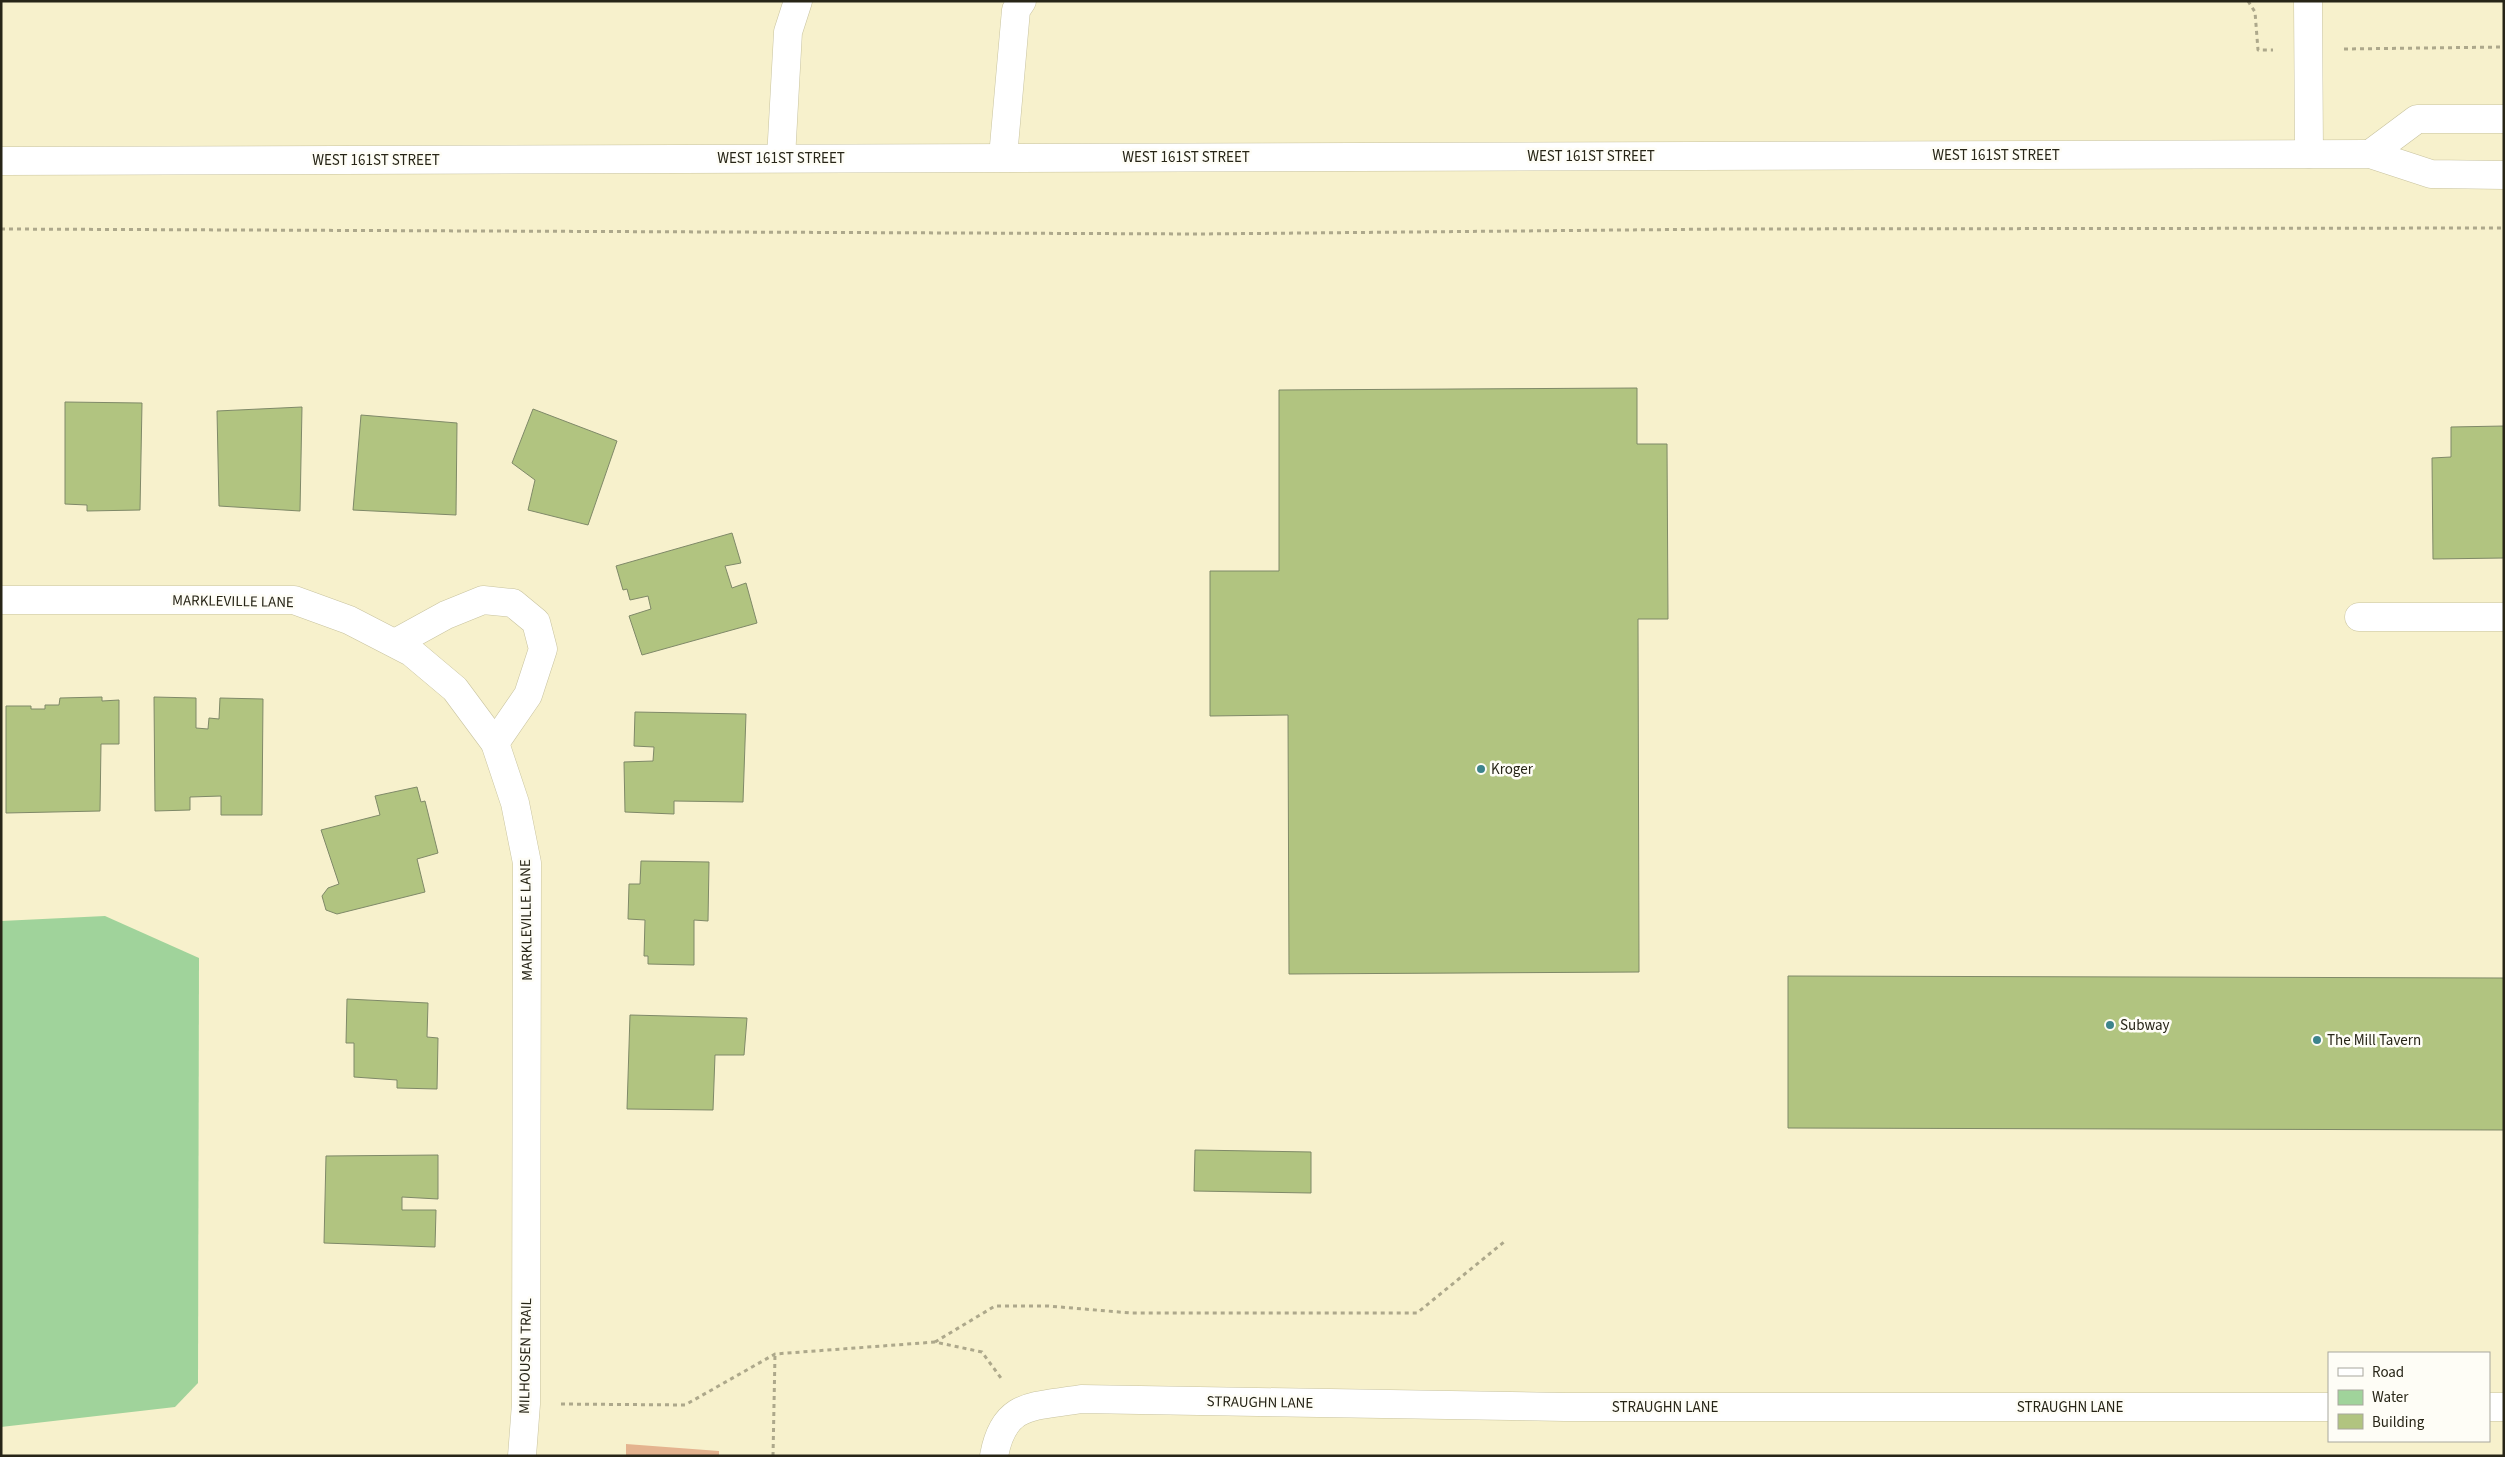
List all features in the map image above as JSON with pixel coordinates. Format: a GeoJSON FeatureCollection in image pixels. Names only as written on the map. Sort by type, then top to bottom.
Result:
{"type":"FeatureCollection","features":[{"type":"Feature","properties":{"kind":"street"},"geometry":{"type":"LineString","coordinates":[[781,158],[788,32],[798,1]]}},
{"type":"Feature","properties":{"kind":"street"},"geometry":{"type":"LineString","coordinates":[[2308,1],[2309,154]]}},
{"type":"Feature","properties":{"kind":"street"},"geometry":{"type":"LineString","coordinates":[[1003,157],[1015,4]]}},
{"type":"Feature","properties":{"kind":"street"},"geometry":{"type":"LineString","coordinates":[[2370,154],[2417,119],[2504,119]]}},
{"type":"Feature","properties":{"kind":"street","name":"WEST 161ST STREET"},"geometry":{"type":"LineString","coordinates":[[1,161],[2370,154],[2430,174],[2504,175]]}},
{"type":"Feature","properties":{"kind":"street","name":"MARKLEVILLE LANE"},"geometry":{"type":"LineString","coordinates":[[1,600],[294,600],[349,620],[411,652],[455,689],[496,743],[515,803],[527,863],[526,1256]]}},
{"type":"Feature","properties":{"kind":"street"},"geometry":{"type":"LineString","coordinates":[[395,644],[446,615],[483,600],[512,603],[536,622],[543,650],[528,695],[496,743]]}},
{"type":"Feature","properties":{"kind":"street"},"geometry":{"type":"LineString","coordinates":[[2359,617],[2504,617]]}},
{"type":"Feature","properties":{"kind":"street","name":"MILHOUSEN TRAIL"},"geometry":{"type":"LineString","coordinates":[[522,1456],[526,1404],[526,1256]]}},
{"type":"Feature","properties":{"kind":"street","name":"STRAUGHN LANE"},"geometry":{"type":"LineString","coordinates":[[1014,1414],[1081,1399],[1565,1407],[2328,1407]]}},
{"type":"Feature","properties":{"kind":"street"},"geometry":{"type":"LineString","coordinates":[[2490,1407],[2504,1407]]}},
{"type":"Feature","properties":{"kind":"street"},"geometry":{"type":"LineString","coordinates":[[994,1456],[997,1440],[1014,1414]]}},
{"type":"Feature","properties":{"kind":"path"},"geometry":{"type":"LineString","coordinates":[[2248,1],[2255,12],[2258,50],[2504,47]]}},
{"type":"Feature","properties":{"kind":"path"},"geometry":{"type":"LineString","coordinates":[[1,229],[1199,234],[1727,229],[2504,228]]}},
{"type":"Feature","properties":{"kind":"path"},"geometry":{"type":"LineString","coordinates":[[935,1342],[995,1306],[1048,1306],[1130,1313],[1417,1313],[1504,1242]]}},
{"type":"Feature","properties":{"kind":"path"},"geometry":{"type":"LineString","coordinates":[[526,1404],[686,1405],[775,1354],[935,1342],[982,1352],[1014,1414]]}},
{"type":"Feature","properties":{"kind":"path"},"geometry":{"type":"LineString","coordinates":[[773,1456],[775,1354]]}},
{"type":"Feature","properties":{"kind":"shaded area"},"geometry":{"type":"Polygon","coordinates":[[[626,1444],[719,1451],[719,1456],[626,1456],[626,1444]]]}},
{"type":"Feature","properties":{"kind":"water"},"geometry":{"type":"Polygon","coordinates":[[[105,916],[199,958],[198,1383],[175,1407],[1,1427],[1,921],[105,916]]]}},
{"type":"Feature","properties":{"kind":"building"},"geometry":{"type":"Polygon","coordinates":[[[1637,388],[1637,444],[1667,444],[1668,619],[1638,619],[1639,972],[1289,974],[1288,715],[1210,716],[1210,571],[1279,571],[1279,390],[1637,388]]]}},
{"type":"Feature","properties":{"kind":"building"},"geometry":{"type":"Polygon","coordinates":[[[65,402],[142,403],[140,510],[87,511],[87,505],[65,504],[65,402]]]}},
{"type":"Feature","properties":{"kind":"building"},"geometry":{"type":"Polygon","coordinates":[[[302,407],[300,511],[219,506],[217,411],[302,407]]]}},
{"type":"Feature","properties":{"kind":"building"},"geometry":{"type":"Polygon","coordinates":[[[533,409],[617,441],[588,525],[528,510],[535,480],[512,463],[533,409]]]}},
{"type":"Feature","properties":{"kind":"building"},"geometry":{"type":"Polygon","coordinates":[[[361,415],[457,423],[456,515],[353,510],[361,415]]]}},
{"type":"Feature","properties":{"kind":"building"},"geometry":{"type":"Polygon","coordinates":[[[2504,426],[2504,558],[2433,559],[2432,458],[2451,457],[2451,427],[2504,426]]]}},
{"type":"Feature","properties":{"kind":"building"},"geometry":{"type":"Polygon","coordinates":[[[732,533],[741,563],[725,566],[732,588],[746,583],[757,623],[642,655],[629,616],[651,609],[648,596],[630,600],[627,589],[623,590],[616,566],[732,533]]]}},
{"type":"Feature","properties":{"kind":"building"},"geometry":{"type":"Polygon","coordinates":[[[102,697],[102,701],[119,700],[119,744],[101,744],[100,811],[6,813],[6,706],[31,706],[31,709],[45,709],[45,705],[59,705],[60,698],[102,697]]]}},
{"type":"Feature","properties":{"kind":"building"},"geometry":{"type":"Polygon","coordinates":[[[154,697],[196,698],[196,728],[208,729],[209,718],[219,719],[220,698],[263,699],[262,815],[221,815],[221,796],[190,797],[190,810],[155,811],[154,697]]]}},
{"type":"Feature","properties":{"kind":"building"},"geometry":{"type":"Polygon","coordinates":[[[635,712],[746,714],[743,802],[674,801],[674,814],[625,812],[624,762],[653,761],[654,747],[634,746],[635,712]]]}},
{"type":"Feature","properties":{"kind":"building"},"geometry":{"type":"Polygon","coordinates":[[[417,787],[421,802],[425,801],[438,853],[417,859],[425,892],[337,914],[326,910],[322,896],[328,888],[339,884],[321,830],[380,815],[375,796],[417,787]]]}},
{"type":"Feature","properties":{"kind":"building"},"geometry":{"type":"Polygon","coordinates":[[[641,861],[709,862],[708,921],[694,920],[694,965],[648,964],[648,956],[644,956],[645,920],[628,919],[629,884],[640,884],[641,861]]]}},
{"type":"Feature","properties":{"kind":"building"},"geometry":{"type":"Polygon","coordinates":[[[1788,976],[2504,978],[2504,1130],[1788,1128],[1788,976]]]}},
{"type":"Feature","properties":{"kind":"building"},"geometry":{"type":"Polygon","coordinates":[[[347,999],[428,1003],[427,1037],[438,1038],[437,1089],[397,1088],[397,1080],[354,1077],[354,1043],[346,1043],[347,999]]]}},
{"type":"Feature","properties":{"kind":"building"},"geometry":{"type":"Polygon","coordinates":[[[630,1015],[747,1018],[744,1055],[715,1055],[713,1110],[627,1109],[630,1015]]]}},
{"type":"Feature","properties":{"kind":"building"},"geometry":{"type":"Polygon","coordinates":[[[1195,1150],[1311,1152],[1311,1193],[1194,1191],[1195,1150]]]}},
{"type":"Feature","properties":{"kind":"building"},"geometry":{"type":"Polygon","coordinates":[[[438,1155],[438,1199],[402,1197],[402,1210],[436,1210],[435,1247],[324,1243],[326,1156],[438,1155]]]}},
{"type":"Feature","properties":{"kind":"place","name":"Kroger"},"geometry":{"type":"Point","coordinates":[1481,769]}},
{"type":"Feature","properties":{"kind":"place","name":"Subway"},"geometry":{"type":"Point","coordinates":[2110,1025]}},
{"type":"Feature","properties":{"kind":"place","name":"The Mill Tavern"},"geometry":{"type":"Point","coordinates":[2317,1040]}}]}
